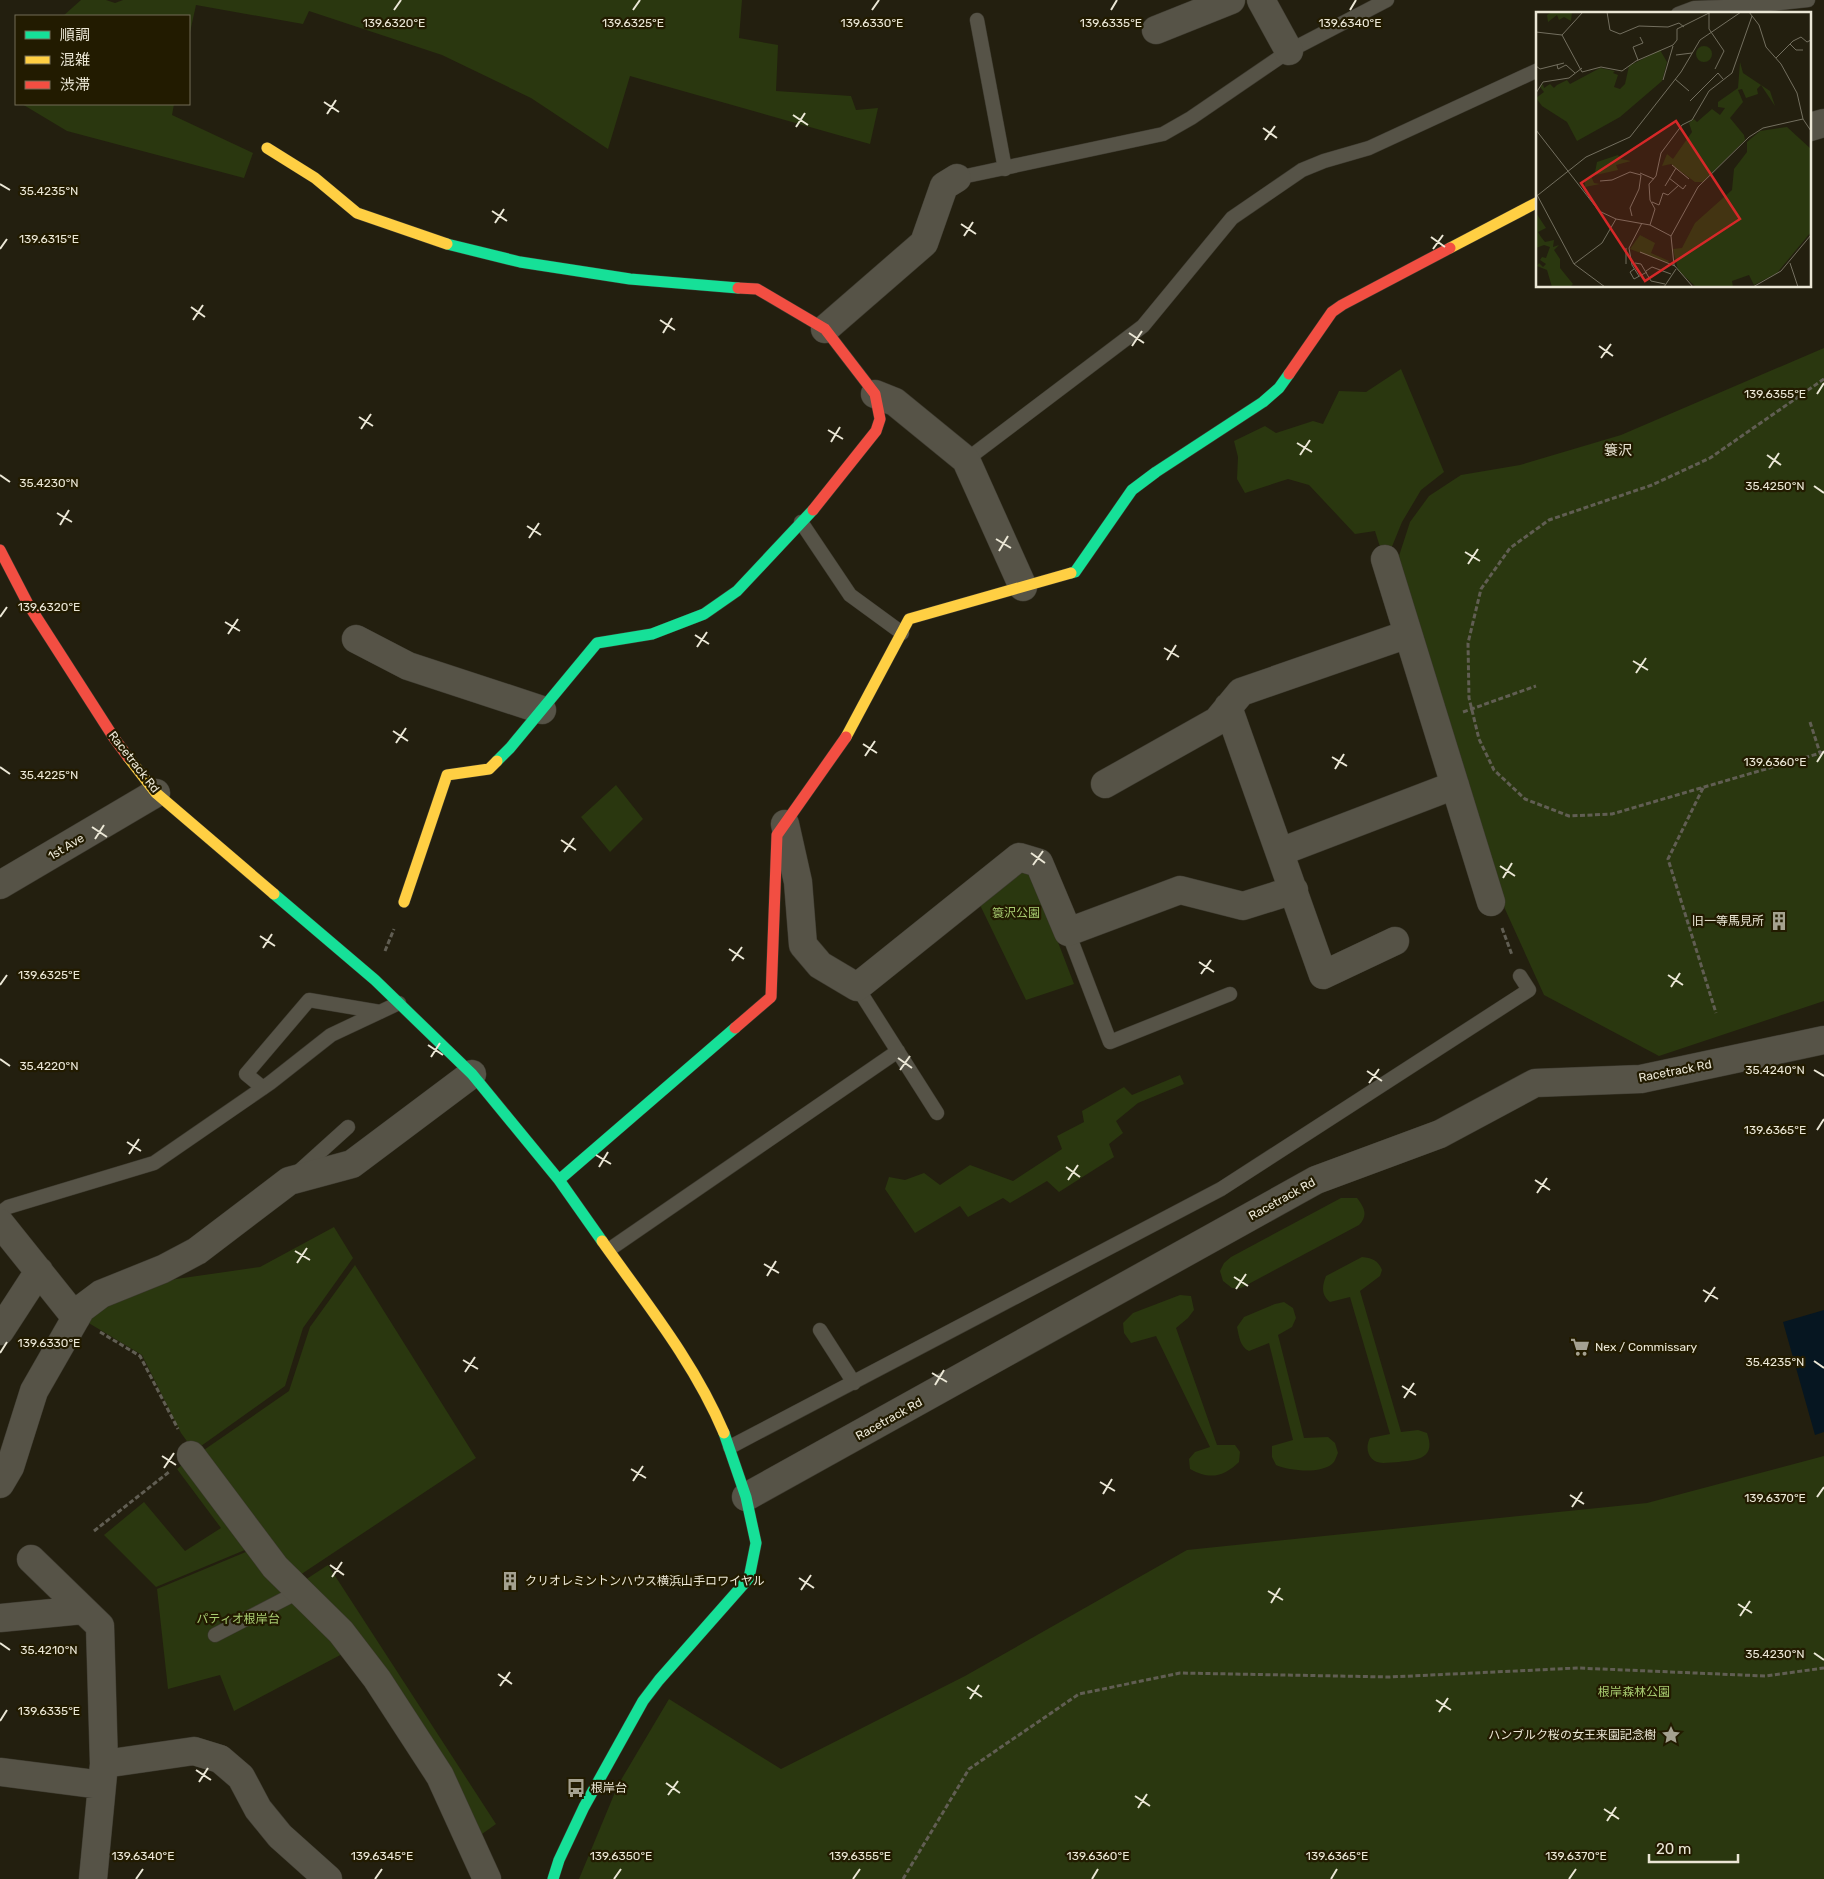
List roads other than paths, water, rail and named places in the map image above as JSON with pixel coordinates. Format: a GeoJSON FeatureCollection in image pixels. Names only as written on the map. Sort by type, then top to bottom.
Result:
{"type":"FeatureCollection","features":[{"type":"Feature","properties":{"kind":"street"},"geometry":{"type":"LineString","coordinates":[[1156,30],[1231,0]]}},
{"type":"Feature","properties":{"kind":"street"},"geometry":{"type":"LineString","coordinates":[[1261,0],[1289,51]]}},
{"type":"Feature","properties":{"kind":"street"},"geometry":{"type":"LineString","coordinates":[[267,148],[314,178],[357,213],[437,241],[520,262],[630,279],[757,289],[825,329],[875,394],[880,419],[876,431],[824,498],[737,591],[704,614],[652,634],[597,643],[510,748],[489,769],[447,775],[404,902]]}},
{"type":"Feature","properties":{"kind":"street"},"geometry":{"type":"LineString","coordinates":[[825,329],[924,243],[944,186],[957,178]]}},
{"type":"Feature","properties":{"kind":"street"},"geometry":{"type":"LineString","coordinates":[[559,1180],[771,997],[777,835],[844,741],[909,618],[1075,572],[1132,490],[1156,472],[1263,402],[1279,388],[1332,312],[1536,203]]}},
{"type":"Feature","properties":{"kind":"street"},"geometry":{"type":"LineString","coordinates":[[875,394],[895,402],[966,460],[1023,587]]}},
{"type":"Feature","properties":{"kind":"street","name":"Racetrack Rd"},"geometry":{"type":"LineString","coordinates":[[0,550],[28,604],[114,738],[156,793],[375,980],[399,1003],[472,1074],[559,1180],[688,1360],[711,1402],[730,1447],[746,1497],[756,1542],[749,1578],[658,1680],[643,1701],[584,1807],[559,1860],[553,1879]]}},
{"type":"Feature","properties":{"kind":"street"},"geometry":{"type":"LineString","coordinates":[[1384,559],[1491,902]]}},
{"type":"Feature","properties":{"kind":"street"},"geometry":{"type":"LineString","coordinates":[[1105,784],[1217,721],[1241,692],[1408,634]]}},
{"type":"Feature","properties":{"kind":"street"},"geometry":{"type":"LineString","coordinates":[[356,640],[408,666],[542,710]]}},
{"type":"Feature","properties":{"kind":"street"},"geometry":{"type":"LineString","coordinates":[[1228,707],[1324,975],[1395,942]]}},
{"type":"Feature","properties":{"kind":"street"},"geometry":{"type":"LineString","coordinates":[[1280,852],[1455,785]]}},
{"type":"Feature","properties":{"kind":"street","name":"1st Ave"},"geometry":{"type":"LineString","coordinates":[[0,885],[156,793]]}},
{"type":"Feature","properties":{"kind":"street"},"geometry":{"type":"LineString","coordinates":[[785,824],[798,882],[803,944],[820,965],[857,987],[1019,857],[1039,863],[1068,932],[1180,890],[1243,906],[1294,890]]}},
{"type":"Feature","properties":{"kind":"street","name":"Racetrack Rd"},"geometry":{"type":"LineString","coordinates":[[746,1497],[1316,1180],[1440,1134],[1535,1083],[1641,1080],[1824,1040]]}},
{"type":"Feature","properties":{"kind":"street"},"geometry":{"type":"LineString","coordinates":[[0,1484],[10,1467],[34,1391],[81,1309],[100,1294],[163,1269],[197,1251],[289,1181],[352,1164],[472,1074]]}},
{"type":"Feature","properties":{"kind":"street"},"geometry":{"type":"LineString","coordinates":[[0,1223],[76,1318]]}},
{"type":"Feature","properties":{"kind":"street"},"geometry":{"type":"LineString","coordinates":[[0,1332],[39,1270]]}},
{"type":"Feature","properties":{"kind":"street"},"geometry":{"type":"LineString","coordinates":[[191,1455],[276,1567],[341,1632],[377,1679],[440,1776],[487,1879]]}},
{"type":"Feature","properties":{"kind":"street"},"geometry":{"type":"LineString","coordinates":[[31,1559],[100,1626],[103,1775],[93,1879]]}},
{"type":"Feature","properties":{"kind":"street"},"geometry":{"type":"LineString","coordinates":[[0,1618],[83,1610]]}},
{"type":"Feature","properties":{"kind":"street"},"geometry":{"type":"LineString","coordinates":[[0,1772],[103,1775],[194,1751],[220,1759],[241,1777],[258,1809],[280,1836],[328,1879]]}},
{"type":"Feature","properties":{"kind":"lane"},"geometry":{"type":"LineString","coordinates":[[957,178],[1162,134],[1191,118],[1289,51],[1386,0]]}},
{"type":"Feature","properties":{"kind":"lane"},"geometry":{"type":"LineString","coordinates":[[1683,12],[1694,8],[1752,6],[1808,0]]}},
{"type":"Feature","properties":{"kind":"lane"},"geometry":{"type":"LineString","coordinates":[[978,20],[1005,169]]}},
{"type":"Feature","properties":{"kind":"lane"},"geometry":{"type":"LineString","coordinates":[[966,460],[1143,326],[1232,218],[1302,170],[1324,161],[1369,148],[1536,71]]}},
{"type":"Feature","properties":{"kind":"lane"},"geometry":{"type":"LineString","coordinates":[[801,522],[850,595],[902,633]]}},
{"type":"Feature","properties":{"kind":"lane"},"geometry":{"type":"LineString","coordinates":[[1068,932],[1110,1042],[1230,994]]}},
{"type":"Feature","properties":{"kind":"lane"},"geometry":{"type":"LineString","coordinates":[[730,1447],[1221,1189],[1529,990],[1520,976]]}},
{"type":"Feature","properties":{"kind":"lane"},"geometry":{"type":"LineString","coordinates":[[857,987],[936,1113]]}},
{"type":"Feature","properties":{"kind":"lane"},"geometry":{"type":"LineString","coordinates":[[263,1088],[246,1074],[309,1000],[381,1012]]}},
{"type":"Feature","properties":{"kind":"lane"},"geometry":{"type":"LineString","coordinates":[[0,1213],[8,1207],[154,1163],[263,1088],[330,1034],[399,1003]]}},
{"type":"Feature","properties":{"kind":"lane"},"geometry":{"type":"LineString","coordinates":[[610,1249],[898,1051]]}},
{"type":"Feature","properties":{"kind":"lane"},"geometry":{"type":"LineString","coordinates":[[289,1181],[348,1127]]}},
{"type":"Feature","properties":{"kind":"lane"},"geometry":{"type":"LineString","coordinates":[[820,1330],[854,1383]]}},
{"type":"Feature","properties":{"kind":"lane"},"geometry":{"type":"LineString","coordinates":[[215,1635],[300,1591]]}},
{"type":"Feature","properties":{"kind":"water"},"geometry":{"type":"Polygon","coordinates":[[[1824,1310],[1824,1432],[1815,1435],[1783,1322],[1824,1310]]]}},
{"type":"Feature","properties":{"kind":"place","name":"旧一等馬見所"},"geometry":{"type":"Point","coordinates":[1779,921]}},
{"type":"Feature","properties":{"kind":"place","name":"Nex / Commissary"},"geometry":{"type":"Point","coordinates":[1580,1347]}},
{"type":"Feature","properties":{"kind":"place","name":"クリオレミントンハウス横浜山手ロワイヤル"},"geometry":{"type":"Point","coordinates":[510,1581]}},
{"type":"Feature","properties":{"kind":"place","name":"ハンブルク桜の女王来園記念樹"},"geometry":{"type":"Point","coordinates":[1671,1735]}},
{"type":"Feature","properties":{"kind":"place","name":"根岸台"},"geometry":{"type":"Point","coordinates":[576,1788]}},
{"type":"Feature","properties":{"kind":"district","name":"簑沢"},"geometry":{"type":"Point","coordinates":[1618,450]}},
{"type":"Feature","properties":{"kind":"park label","name":"簑沢公園"},"geometry":{"type":"Point","coordinates":[1016,913]}},
{"type":"Feature","properties":{"kind":"park label","name":"パティオ根岸台"},"geometry":{"type":"Point","coordinates":[238,1619]}},
{"type":"Feature","properties":{"kind":"park label","name":"根岸森林公園"},"geometry":{"type":"Point","coordinates":[1634,1692]}}]}
